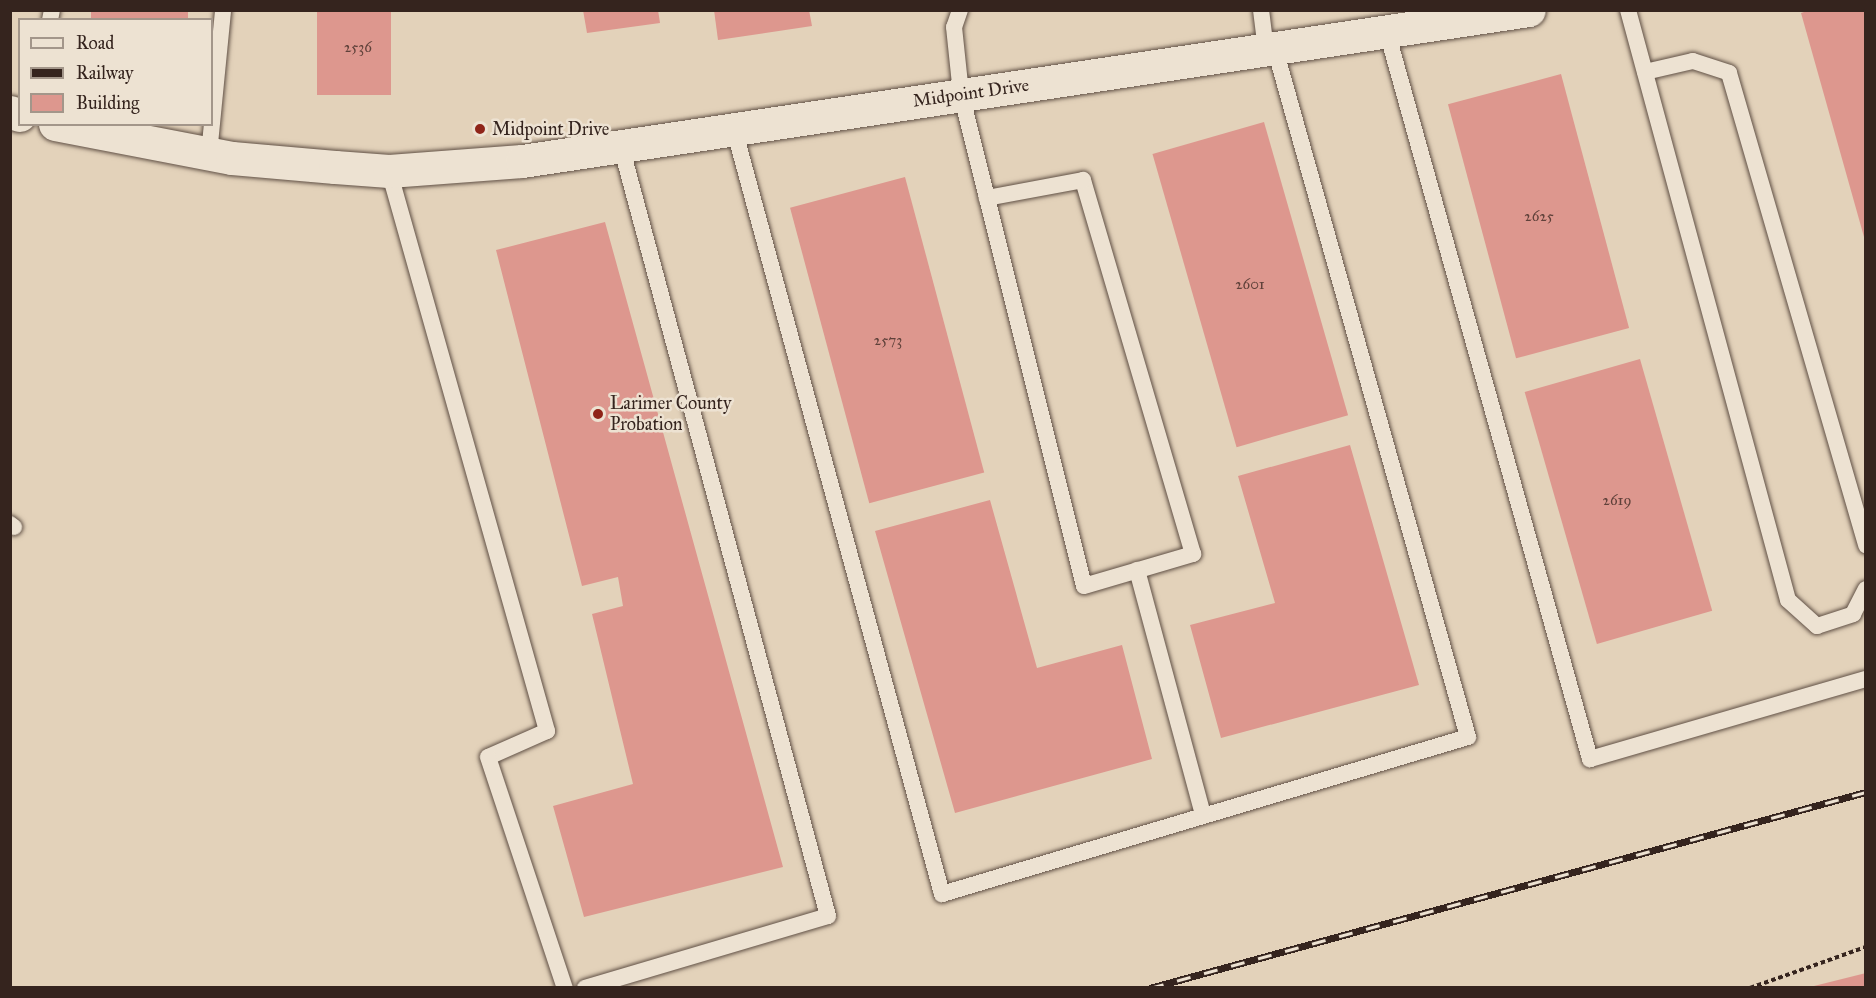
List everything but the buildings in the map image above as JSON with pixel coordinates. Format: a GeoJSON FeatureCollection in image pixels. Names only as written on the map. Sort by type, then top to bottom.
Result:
{"type":"FeatureCollection","features":[{"type":"Feature","properties":{"kind":"street","name":"Midpoint Drive"},"geometry":{"type":"LineString","coordinates":[[66,126],[209,154],[389,171],[522,161],[1529,10]]}},
{"type":"Feature","properties":{"kind":"lane"},"geometry":{"type":"LineString","coordinates":[[213,113],[223,10]]}},
{"type":"Feature","properties":{"kind":"lane"},"geometry":{"type":"LineString","coordinates":[[960,10],[954,27],[961,94],[987,198],[1084,586],[1193,554],[1083,180],[987,198]]}},
{"type":"Feature","properties":{"kind":"lane"},"geometry":{"type":"LineString","coordinates":[[734,129],[942,894],[1203,814],[1468,737],[1261,10]]}},
{"type":"Feature","properties":{"kind":"lane"},"geometry":{"type":"LineString","coordinates":[[1628,10],[1788,600],[1817,626],[1853,614],[1866,589]]}},
{"type":"Feature","properties":{"kind":"lane"},"geometry":{"type":"LineString","coordinates":[[1387,32],[1590,759],[1866,679]]}},
{"type":"Feature","properties":{"kind":"lane"},"geometry":{"type":"LineString","coordinates":[[1645,72],[1693,61],[1729,73],[1866,546]]}},
{"type":"Feature","properties":{"kind":"lane"},"geometry":{"type":"LineString","coordinates":[[209,154],[212,126]]}},
{"type":"Feature","properties":{"kind":"lane"},"geometry":{"type":"LineString","coordinates":[[585,987],[828,916],[621,146]]}},
{"type":"Feature","properties":{"kind":"lane"},"geometry":{"type":"LineString","coordinates":[[389,171],[547,731],[488,757],[565,987]]}},
{"type":"Feature","properties":{"kind":"lane"},"geometry":{"type":"LineString","coordinates":[[1137,570],[1203,814]]}},
{"type":"Feature","properties":{"kind":"path"},"geometry":{"type":"LineString","coordinates":[[1750,987],[1866,947]]}},
{"type":"Feature","properties":{"kind":"railway"},"geometry":{"type":"LineString","coordinates":[[1150,988],[1866,792]]}},
{"type":"Feature","properties":{"kind":"place","name":"Midpoint Drive"},"geometry":{"type":"Point","coordinates":[480,129]}},
{"type":"Feature","properties":{"kind":"place","name":"Larimer County Probation"},"geometry":{"type":"Point","coordinates":[598,414]}}]}
